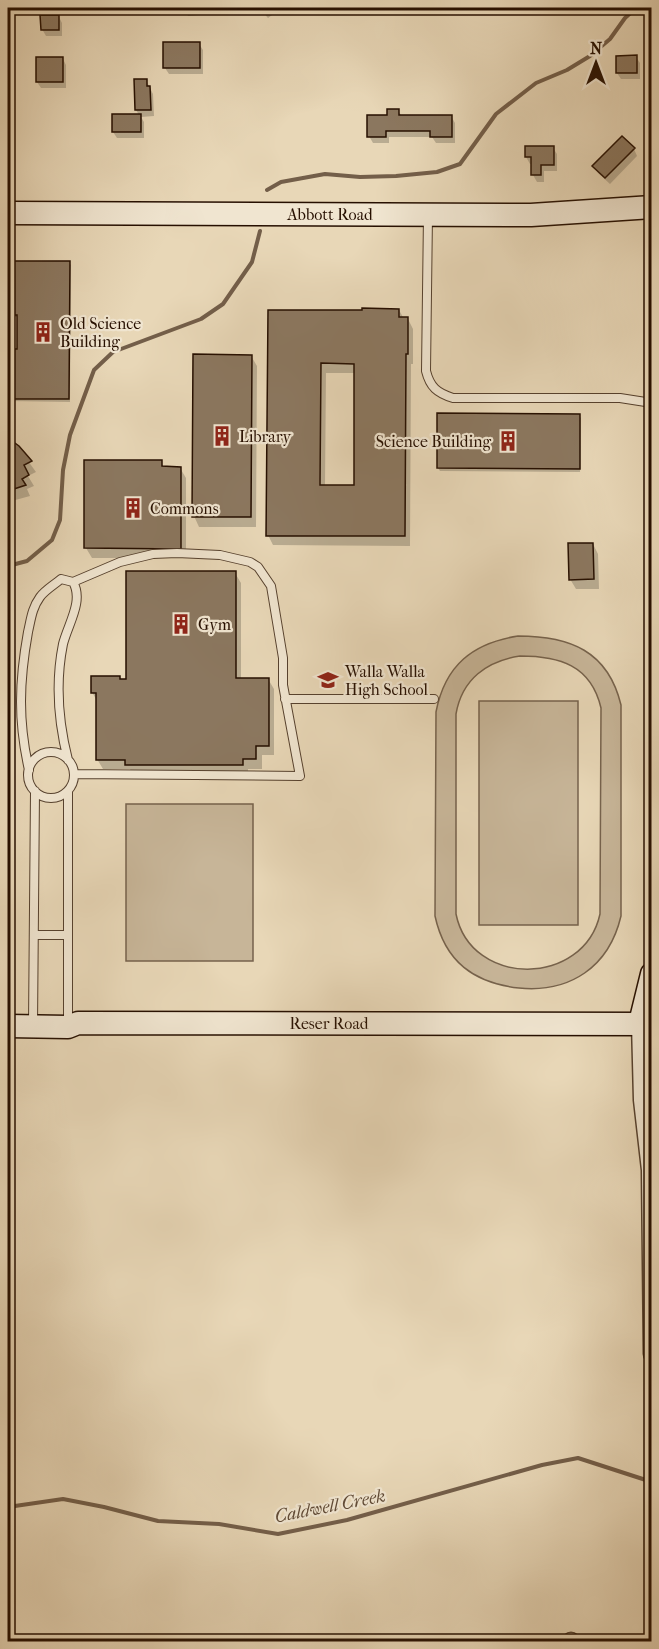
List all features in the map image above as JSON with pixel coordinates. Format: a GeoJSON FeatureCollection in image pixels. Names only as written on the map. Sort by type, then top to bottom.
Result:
{"type":"FeatureCollection","features":[{"type":"Feature","properties":{"kind":"main road","name":"Abbott Road"},"geometry":{"type":"LineString","coordinates":[[8,213],[531,215],[651,207]]}},
{"type":"Feature","properties":{"kind":"main road"},"geometry":{"type":"LineString","coordinates":[[646,1024],[651,974]]}},
{"type":"Feature","properties":{"kind":"main road","name":"Reser Road"},"geometry":{"type":"LineString","coordinates":[[8,1026],[68,1027],[78,1023],[646,1024]]}},
{"type":"Feature","properties":{"kind":"street"},"geometry":{"type":"LineString","coordinates":[[646,1024],[642,1100],[650,1170],[651,1354]]}},
{"type":"Feature","properties":{"kind":"lane"},"geometry":{"type":"LineString","coordinates":[[428,214],[426,370],[429,384],[439,394],[453,398],[620,398],[651,403]]}},
{"type":"Feature","properties":{"kind":"lane"},"geometry":{"type":"LineString","coordinates":[[73,582],[77,588],[77,596],[60,658],[58,698],[61,729],[68,760],[74,774],[73,780],[68,790],[62,795],[49,798],[35,791],[30,783],[20,724],[19,701],[23,654],[32,611],[41,596],[61,579],[73,582],[120,562],[153,554],[220,555],[250,562],[267,577],[271,586],[283,658],[285,699],[300,776],[74,774]]}},
{"type":"Feature","properties":{"kind":"lane"},"geometry":{"type":"LineString","coordinates":[[285,699],[435,699]]}},
{"type":"Feature","properties":{"kind":"lane"},"geometry":{"type":"LineString","coordinates":[[29,770],[35,759],[46,753],[59,754],[68,760]]}},
{"type":"Feature","properties":{"kind":"lane"},"geometry":{"type":"LineString","coordinates":[[68,790],[68,1027]]}},
{"type":"Feature","properties":{"kind":"lane"},"geometry":{"type":"LineString","coordinates":[[33,1027],[35,791]]}},
{"type":"Feature","properties":{"kind":"lane"},"geometry":{"type":"LineString","coordinates":[[34,935],[68,935]]}},
{"type":"Feature","properties":{"kind":"shaded area"},"geometry":{"type":"Polygon","coordinates":[[[518,636],[554,639],[584,650],[607,671],[621,705],[621,916],[615,934],[597,963],[571,981],[555,986],[519,988],[488,981],[475,975],[454,958],[446,946],[435,916],[436,712],[446,681],[454,669],[475,651],[502,639],[518,636]],[[534,656],[508,658],[487,667],[470,682],[464,691],[456,714],[456,914],[466,938],[483,955],[504,966],[528,969],[551,966],[573,955],[590,938],[600,914],[601,708],[590,682],[581,673],[560,661],[534,656]]]}},
{"type":"Feature","properties":{"kind":"shaded area"},"geometry":{"type":"Polygon","coordinates":[[[479,701],[578,701],[578,925],[479,925],[479,701]]]}},
{"type":"Feature","properties":{"kind":"shaded area"},"geometry":{"type":"Polygon","coordinates":[[[126,804],[253,804],[253,961],[126,961],[126,804]]]}},
{"type":"Feature","properties":{"kind":"building"},"geometry":{"type":"Polygon","coordinates":[[[40,15],[59,15],[59,30],[41,30],[40,15]]]}},
{"type":"Feature","properties":{"kind":"building"},"geometry":{"type":"Polygon","coordinates":[[[163,42],[200,42],[200,68],[163,68],[163,42]]]}},
{"type":"Feature","properties":{"kind":"building"},"geometry":{"type":"Polygon","coordinates":[[[637,55],[637,73],[616,73],[616,56],[637,55]]]}},
{"type":"Feature","properties":{"kind":"building"},"geometry":{"type":"Polygon","coordinates":[[[36,57],[63,57],[63,82],[36,82],[36,57]]]}},
{"type":"Feature","properties":{"kind":"building"},"geometry":{"type":"Polygon","coordinates":[[[134,79],[147,79],[147,86],[150,86],[151,110],[135,110],[134,79]]]}},
{"type":"Feature","properties":{"kind":"building"},"geometry":{"type":"Polygon","coordinates":[[[387,109],[399,109],[399,115],[452,115],[452,137],[430,137],[430,131],[386,131],[386,137],[367,137],[367,115],[387,115],[387,109]]]}},
{"type":"Feature","properties":{"kind":"building"},"geometry":{"type":"Polygon","coordinates":[[[112,114],[141,114],[141,132],[112,132],[112,114]]]}},
{"type":"Feature","properties":{"kind":"building"},"geometry":{"type":"Polygon","coordinates":[[[622,136],[635,148],[605,178],[592,166],[622,136]]]}},
{"type":"Feature","properties":{"kind":"building"},"geometry":{"type":"Polygon","coordinates":[[[525,146],[554,146],[554,165],[541,165],[541,175],[531,175],[531,157],[525,157],[525,146]]]}},
{"type":"Feature","properties":{"kind":"building","name":"Old Science Building"},"geometry":{"type":"Polygon","coordinates":[[[8,261],[70,261],[69,399],[8,399],[8,349],[17,349],[17,315],[8,315],[8,261]]]}},
{"type":"Feature","properties":{"kind":"building"},"geometry":{"type":"Polygon","coordinates":[[[362,308],[399,309],[399,317],[408,317],[405,536],[266,536],[268,310],[362,310],[362,308]],[[321,363],[320,485],[354,485],[354,364],[321,363]]]}},
{"type":"Feature","properties":{"kind":"building","name":"Library"},"geometry":{"type":"Polygon","coordinates":[[[193,354],[252,355],[251,517],[192,517],[193,354]]]}},
{"type":"Feature","properties":{"kind":"building","name":"Science Building"},"geometry":{"type":"Polygon","coordinates":[[[437,413],[580,414],[580,469],[437,468],[437,413]]]}},
{"type":"Feature","properties":{"kind":"building"},"geometry":{"type":"Polygon","coordinates":[[[8,438],[19,446],[32,461],[24,465],[29,475],[22,479],[26,485],[8,491],[8,438]]]}},
{"type":"Feature","properties":{"kind":"building","name":"Commons"},"geometry":{"type":"Polygon","coordinates":[[[84,460],[162,460],[162,466],[181,467],[181,549],[84,548],[84,460]]]}},
{"type":"Feature","properties":{"kind":"building"},"geometry":{"type":"Polygon","coordinates":[[[568,543],[593,543],[594,579],[569,580],[568,543]]]}},
{"type":"Feature","properties":{"kind":"building","name":"Gym"},"geometry":{"type":"Polygon","coordinates":[[[126,571],[236,571],[236,678],[269,678],[269,746],[256,746],[256,759],[243,759],[243,765],[125,765],[125,760],[96,760],[96,693],[91,693],[91,676],[120,676],[120,679],[126,679],[126,571]]]}},
{"type":"Feature","properties":{"kind":"waterway"},"geometry":{"type":"LineString","coordinates":[[267,190],[281,182],[325,174],[360,177],[396,176],[437,172],[460,164],[496,114],[536,83],[567,70],[590,56],[610,39],[625,18],[636,8]]}},
{"type":"Feature","properties":{"kind":"waterway"},"geometry":{"type":"LineString","coordinates":[[8,566],[27,561],[52,540],[60,520],[63,470],[70,435],[94,370],[113,352],[201,319],[223,304],[252,262],[260,231]]}},
{"type":"Feature","properties":{"kind":"waterway","name":"Caldwell Creek"},"geometry":{"type":"LineString","coordinates":[[8,1507],[63,1499],[158,1521],[219,1524],[278,1534],[347,1520],[542,1465],[578,1458],[652,1482]]}},
{"type":"Feature","properties":{"kind":"place","name":"Old Science Building"},"geometry":{"type":"Point","coordinates":[43,332]}},
{"type":"Feature","properties":{"kind":"place","name":"Library"},"geometry":{"type":"Point","coordinates":[222,436]}},
{"type":"Feature","properties":{"kind":"place","name":"Science Building"},"geometry":{"type":"Point","coordinates":[508,441]}},
{"type":"Feature","properties":{"kind":"place","name":"Commons"},"geometry":{"type":"Point","coordinates":[133,508]}},
{"type":"Feature","properties":{"kind":"place","name":"Gym"},"geometry":{"type":"Point","coordinates":[181,624]}},
{"type":"Feature","properties":{"kind":"place","name":"Walla Walla High School"},"geometry":{"type":"Point","coordinates":[328,680]}}]}
